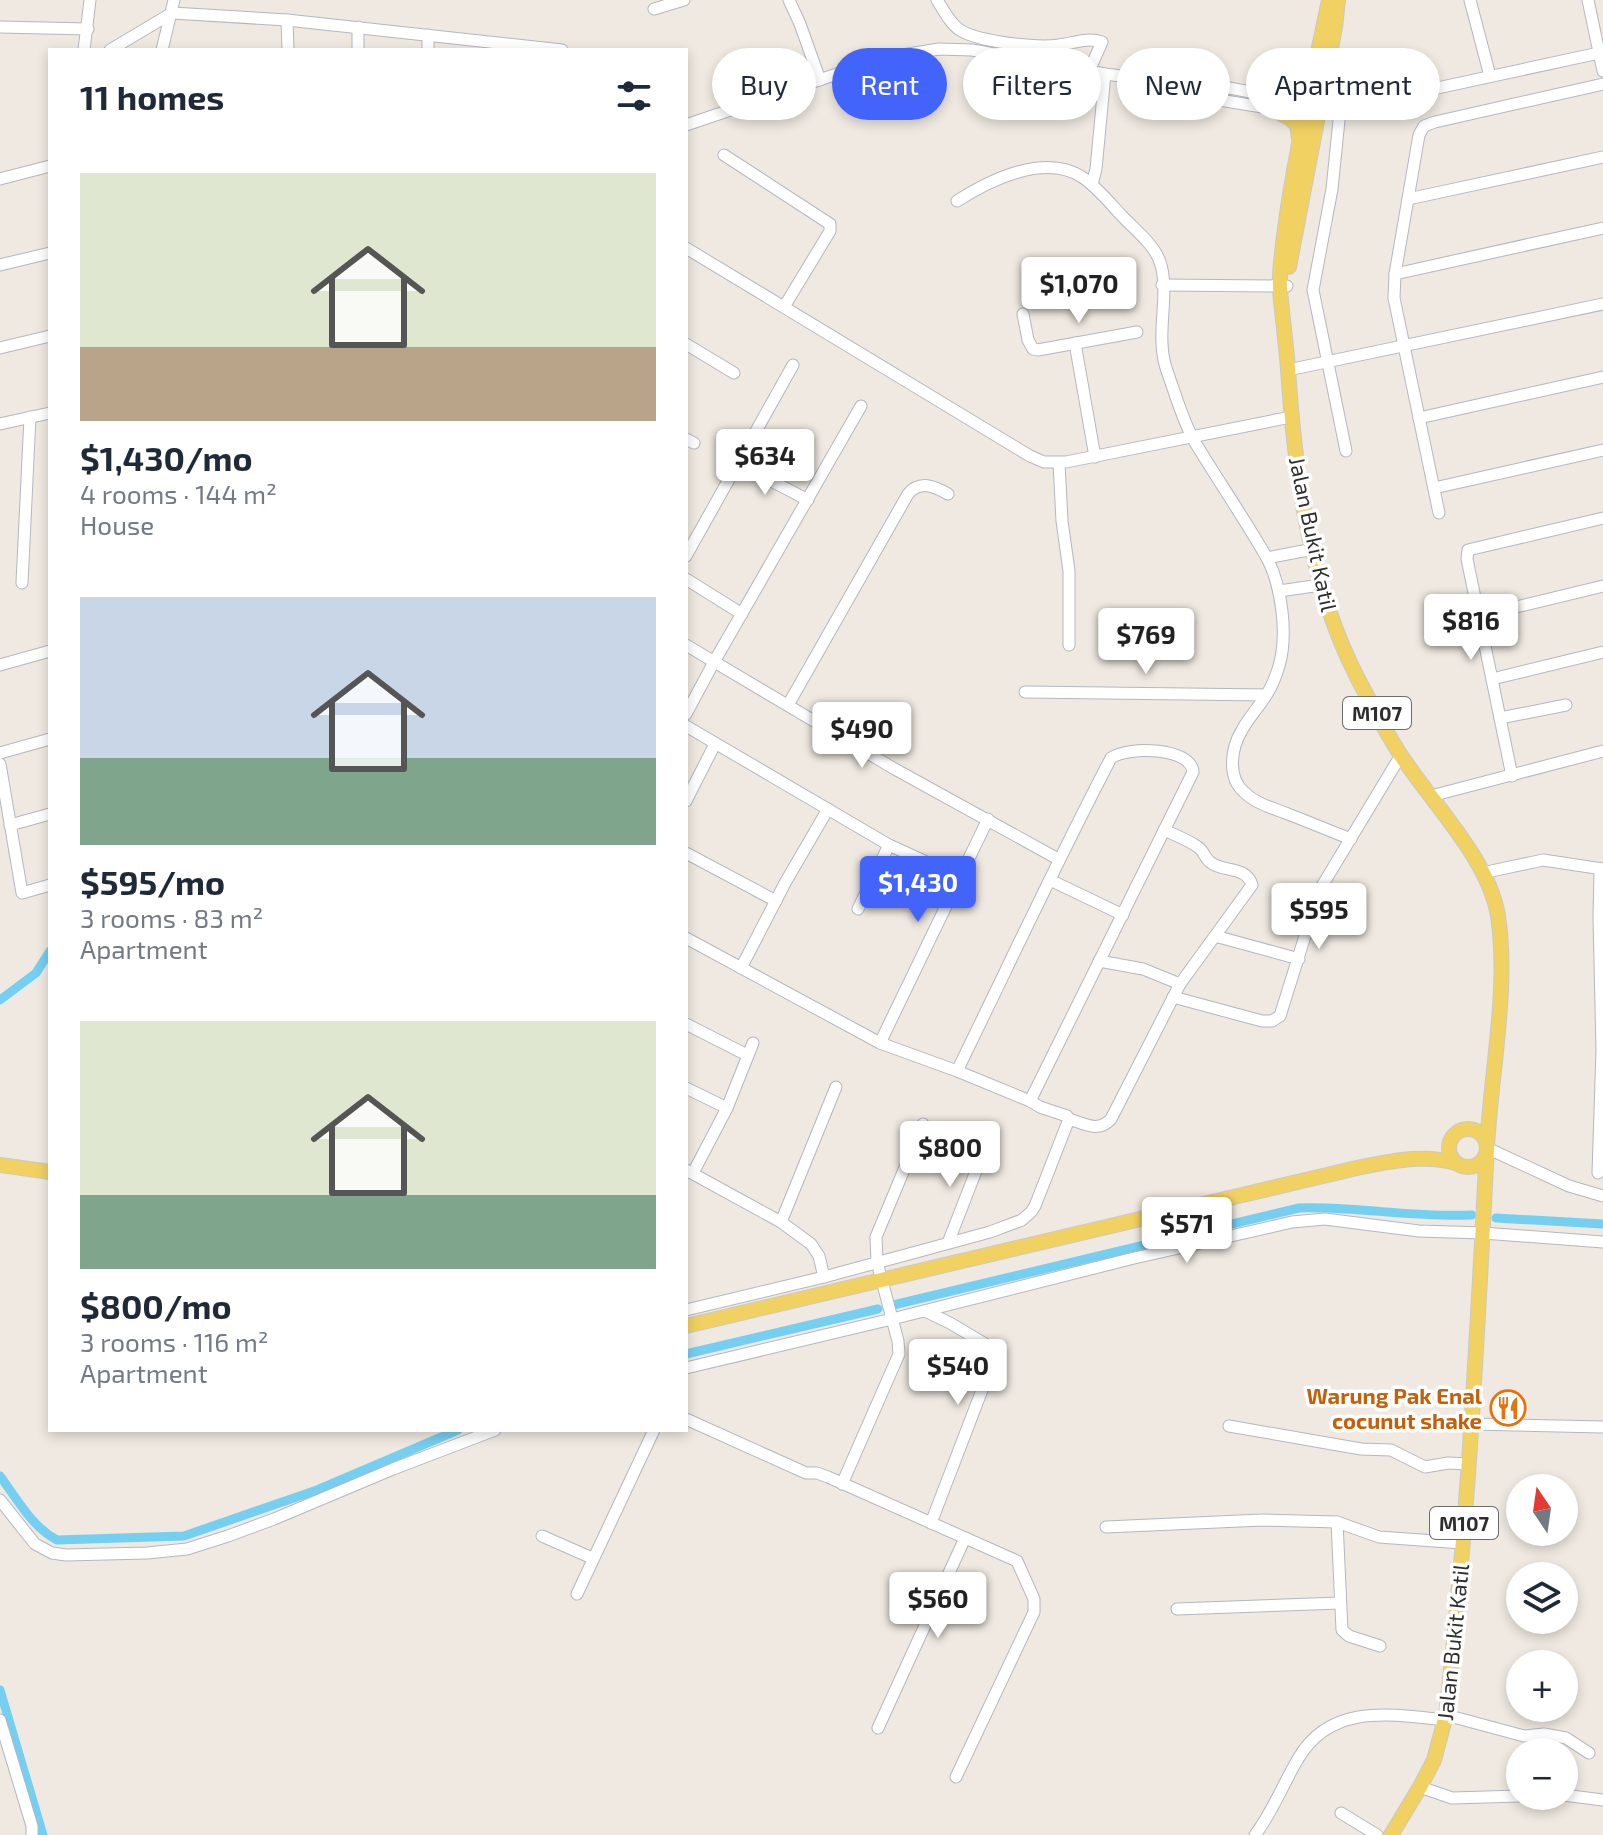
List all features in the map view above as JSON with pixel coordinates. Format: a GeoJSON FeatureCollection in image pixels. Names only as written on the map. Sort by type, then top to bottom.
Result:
{"type":"FeatureCollection","features":[{"type":"Feature","properties":{"kind":"main road","name":"Jalan Bukit Katil"},"geometry":{"type":"LineString","coordinates":[[1319,48],[1329,0]]}},
{"type":"Feature","properties":{"kind":"main road","name":"Jalan Bukit Katil"},"geometry":{"type":"LineString","coordinates":[[1331,48],[1338,0]]}},
{"type":"Feature","properties":{"kind":"main road"},"geometry":{"type":"LineString","coordinates":[[1292,120],[1299,134],[1297,162]]}},
{"type":"Feature","properties":{"kind":"main road","name":"Jalan Bukit Katil"},"geometry":{"type":"LineString","coordinates":[[1306,120],[1284,234],[1283,307],[1300,487],[1321,585],[1352,667],[1401,755],[1472,854],[1493,895],[1498,917],[1502,980],[1490,1100]]}},
{"type":"Feature","properties":{"kind":"main road"},"geometry":{"type":"LineString","coordinates":[[1311,120],[1314,134]]}},
{"type":"Feature","properties":{"kind":"main road","name":"Jalan Bukit Katil"},"geometry":{"type":"LineString","coordinates":[[1284,286],[1317,120]]}},
{"type":"Feature","properties":{"kind":"main road"},"geometry":{"type":"LineString","coordinates":[[1413,1158],[1456,1133],[1478,1115],[1490,1100]]}},
{"type":"Feature","properties":{"kind":"main road","name":"M107"},"geometry":{"type":"LineString","coordinates":[[1485,1198],[1490,1100]]}},
{"type":"Feature","properties":{"kind":"main road"},"geometry":{"type":"LineString","coordinates":[[688,1326],[1361,1167],[1413,1158],[1446,1160],[1459,1164],[1468,1167],[1483,1159],[1487,1148],[1484,1138],[1476,1131],[1465,1129],[1456,1133],[1449,1146],[1452,1158],[1459,1164],[1469,1172],[1485,1198]]}},
{"type":"Feature","properties":{"kind":"main road"},"geometry":{"type":"LineString","coordinates":[[0,1165],[48,1172]]}},
{"type":"Feature","properties":{"kind":"main road","name":"Jalan Bukit Katil"},"geometry":{"type":"LineString","coordinates":[[1391,1835],[1434,1760],[1446,1717],[1469,1464],[1485,1198]]}},
{"type":"Feature","properties":{"kind":"street"},"geometry":{"type":"LineString","coordinates":[[84,48],[90,0]]}},
{"type":"Feature","properties":{"kind":"street"},"geometry":{"type":"LineString","coordinates":[[163,48],[174,0]]}},
{"type":"Feature","properties":{"kind":"street"},"geometry":{"type":"LineString","coordinates":[[190,15],[192,0]]}},
{"type":"Feature","properties":{"kind":"street"},"geometry":{"type":"LineString","coordinates":[[654,9],[684,0]]}},
{"type":"Feature","properties":{"kind":"street"},"geometry":{"type":"LineString","coordinates":[[789,0],[820,80]]}},
{"type":"Feature","properties":{"kind":"street"},"geometry":{"type":"LineString","coordinates":[[937,0],[955,26],[968,33],[1002,42],[1037,46],[1091,39],[1102,42],[1099,48]]}},
{"type":"Feature","properties":{"kind":"street"},"geometry":{"type":"LineString","coordinates":[[1470,0],[1490,76]]}},
{"type":"Feature","properties":{"kind":"street"},"geometry":{"type":"LineString","coordinates":[[1588,0],[1603,71]]}},
{"type":"Feature","properties":{"kind":"street"},"geometry":{"type":"LineString","coordinates":[[113,48],[172,13],[287,20],[530,48]]}},
{"type":"Feature","properties":{"kind":"street"},"geometry":{"type":"LineString","coordinates":[[287,20],[288,48]]}},
{"type":"Feature","properties":{"kind":"street"},"geometry":{"type":"LineString","coordinates":[[0,27],[88,29]]}},
{"type":"Feature","properties":{"kind":"street"},"geometry":{"type":"LineString","coordinates":[[358,27],[358,48]]}},
{"type":"Feature","properties":{"kind":"street"},"geometry":{"type":"LineString","coordinates":[[428,35],[428,48]]}},
{"type":"Feature","properties":{"kind":"street"},"geometry":{"type":"LineString","coordinates":[[688,124],[884,58],[939,49],[963,50]]}},
{"type":"Feature","properties":{"kind":"street"},"geometry":{"type":"LineString","coordinates":[[1346,451],[1313,290],[1332,189],[1342,91],[1391,98],[1599,53]]}},
{"type":"Feature","properties":{"kind":"street"},"geometry":{"type":"LineString","coordinates":[[1101,73],[1175,83],[1203,83],[1246,96]]}},
{"type":"Feature","properties":{"kind":"street"},"geometry":{"type":"LineString","coordinates":[[1092,184],[1105,74]]}},
{"type":"Feature","properties":{"kind":"street"},"geometry":{"type":"LineString","coordinates":[[1439,513],[1394,298],[1395,274],[1419,135],[1424,126],[1435,122],[1603,84]]}},
{"type":"Feature","properties":{"kind":"street"},"geometry":{"type":"LineString","coordinates":[[724,155],[830,224],[830,231],[784,307]]}},
{"type":"Feature","properties":{"kind":"street"},"geometry":{"type":"LineString","coordinates":[[1408,199],[1603,157]]}},
{"type":"Feature","properties":{"kind":"street"},"geometry":{"type":"LineString","coordinates":[[0,179],[48,167]]}},
{"type":"Feature","properties":{"kind":"street"},"geometry":{"type":"LineString","coordinates":[[957,201],[1001,177],[1044,168],[1064,169],[1092,184],[1155,252],[1162,273],[1161,346],[1164,363],[1192,436],[1267,558],[1279,591],[1282,650],[1266,695],[1240,733],[1232,768],[1239,787],[1256,801],[1351,839]]}},
{"type":"Feature","properties":{"kind":"street"},"geometry":{"type":"LineString","coordinates":[[1395,274],[1603,228]]}},
{"type":"Feature","properties":{"kind":"street"},"geometry":{"type":"LineString","coordinates":[[688,249],[1044,462],[1059,463],[1095,457],[1291,417]]}},
{"type":"Feature","properties":{"kind":"street"},"geometry":{"type":"LineString","coordinates":[[0,265],[48,253]]}},
{"type":"Feature","properties":{"kind":"street"},"geometry":{"type":"LineString","coordinates":[[1162,285],[1284,286]]}},
{"type":"Feature","properties":{"kind":"street"},"geometry":{"type":"LineString","coordinates":[[1288,370],[1603,304]]}},
{"type":"Feature","properties":{"kind":"street"},"geometry":{"type":"LineString","coordinates":[[1023,314],[1028,340],[1033,349],[1038,350],[1137,332]]}},
{"type":"Feature","properties":{"kind":"street"},"geometry":{"type":"LineString","coordinates":[[0,348],[48,336]]}},
{"type":"Feature","properties":{"kind":"street"},"geometry":{"type":"LineString","coordinates":[[1075,343],[1095,457]]}},
{"type":"Feature","properties":{"kind":"street"},"geometry":{"type":"LineString","coordinates":[[688,345],[734,373]]}},
{"type":"Feature","properties":{"kind":"street"},"geometry":{"type":"LineString","coordinates":[[688,553],[793,365]]}},
{"type":"Feature","properties":{"kind":"street"},"geometry":{"type":"LineString","coordinates":[[1419,418],[1603,377]]}},
{"type":"Feature","properties":{"kind":"street"},"geometry":{"type":"LineString","coordinates":[[688,710],[861,406]]}},
{"type":"Feature","properties":{"kind":"street"},"geometry":{"type":"LineString","coordinates":[[0,424],[48,413]]}},
{"type":"Feature","properties":{"kind":"street"},"geometry":{"type":"LineString","coordinates":[[22,583],[30,417]]}},
{"type":"Feature","properties":{"kind":"street"},"geometry":{"type":"LineString","coordinates":[[1434,488],[1603,450]]}},
{"type":"Feature","properties":{"kind":"street"},"geometry":{"type":"LineString","coordinates":[[1059,463],[1069,571],[1069,645]]}},
{"type":"Feature","properties":{"kind":"street"},"geometry":{"type":"LineString","coordinates":[[739,464],[808,500]]}},
{"type":"Feature","properties":{"kind":"street"},"geometry":{"type":"LineString","coordinates":[[788,705],[908,494],[913,489],[929,485],[948,494]]}},
{"type":"Feature","properties":{"kind":"street"},"geometry":{"type":"LineString","coordinates":[[1512,776],[1466,554],[1468,550],[1603,518]]}},
{"type":"Feature","properties":{"kind":"street"},"geometry":{"type":"LineString","coordinates":[[1267,558],[1313,549]]}},
{"type":"Feature","properties":{"kind":"street"},"geometry":{"type":"LineString","coordinates":[[688,580],[742,614]]}},
{"type":"Feature","properties":{"kind":"street"},"geometry":{"type":"LineString","coordinates":[[1279,591],[1321,585]]}},
{"type":"Feature","properties":{"kind":"street"},"geometry":{"type":"LineString","coordinates":[[1479,616],[1603,586]]}},
{"type":"Feature","properties":{"kind":"street"},"geometry":{"type":"LineString","coordinates":[[688,646],[893,768],[1058,859]]}},
{"type":"Feature","properties":{"kind":"street"},"geometry":{"type":"LineString","coordinates":[[0,665],[48,652]]}},
{"type":"Feature","properties":{"kind":"street"},"geometry":{"type":"LineString","coordinates":[[1492,679],[1603,652]]}},
{"type":"Feature","properties":{"kind":"street"},"geometry":{"type":"LineString","coordinates":[[1025,692],[1266,695]]}},
{"type":"Feature","properties":{"kind":"street"},"geometry":{"type":"LineString","coordinates":[[1500,718],[1566,705]]}},
{"type":"Feature","properties":{"kind":"street"},"geometry":{"type":"LineString","coordinates":[[688,727],[889,845],[959,877]]}},
{"type":"Feature","properties":{"kind":"street"},"geometry":{"type":"LineString","coordinates":[[0,753],[48,740]]}},
{"type":"Feature","properties":{"kind":"street"},"geometry":{"type":"LineString","coordinates":[[688,797],[715,744]]}},
{"type":"Feature","properties":{"kind":"street"},"geometry":{"type":"LineString","coordinates":[[957,1071],[1058,859],[1111,758],[1120,752],[1162,750],[1190,763],[1193,772],[1030,1101]]}},
{"type":"Feature","properties":{"kind":"street"},"geometry":{"type":"LineString","coordinates":[[1431,796],[1603,751]]}},
{"type":"Feature","properties":{"kind":"street"},"geometry":{"type":"LineString","coordinates":[[1173,997],[1262,1021],[1272,1021],[1280,1016],[1319,891],[1401,755]]}},
{"type":"Feature","properties":{"kind":"street"},"geometry":{"type":"LineString","coordinates":[[0,764],[22,893],[48,886]]}},
{"type":"Feature","properties":{"kind":"street"},"geometry":{"type":"LineString","coordinates":[[741,968],[828,809]]}},
{"type":"Feature","properties":{"kind":"street"},"geometry":{"type":"LineString","coordinates":[[10,825],[48,815]]}},
{"type":"Feature","properties":{"kind":"street"},"geometry":{"type":"LineString","coordinates":[[880,1043],[988,819]]}},
{"type":"Feature","properties":{"kind":"street"},"geometry":{"type":"LineString","coordinates":[[688,939],[880,1043],[957,1071],[1069,1119],[1098,1127],[1106,1125],[1111,1119],[1180,984],[1250,890],[1251,880],[1241,872],[1215,865],[1208,861],[1199,847],[1164,830]]}},
{"type":"Feature","properties":{"kind":"street"},"geometry":{"type":"LineString","coordinates":[[858,909],[889,845]]}},
{"type":"Feature","properties":{"kind":"street"},"geometry":{"type":"LineString","coordinates":[[688,854],[776,901]]}},
{"type":"Feature","properties":{"kind":"street"},"geometry":{"type":"LineString","coordinates":[[1482,873],[1543,860],[1602,869],[1598,1173]]}},
{"type":"Feature","properties":{"kind":"street"},"geometry":{"type":"LineString","coordinates":[[1050,880],[1123,915]]}},
{"type":"Feature","properties":{"kind":"street"},"geometry":{"type":"LineString","coordinates":[[1215,936],[1299,959]]}},
{"type":"Feature","properties":{"kind":"street"},"geometry":{"type":"LineString","coordinates":[[1099,961],[1143,969],[1180,984]]}},
{"type":"Feature","properties":{"kind":"street"},"geometry":{"type":"LineString","coordinates":[[688,1025],[747,1055]]}},
{"type":"Feature","properties":{"kind":"street"},"geometry":{"type":"LineString","coordinates":[[753,1043],[727,1108],[689,1172],[781,1222],[811,1244],[824,1277]]}},
{"type":"Feature","properties":{"kind":"street"},"geometry":{"type":"LineString","coordinates":[[781,1222],[836,1087]]}},
{"type":"Feature","properties":{"kind":"street"},"geometry":{"type":"LineString","coordinates":[[688,1089],[727,1108]]}},
{"type":"Feature","properties":{"kind":"street"},"geometry":{"type":"LineString","coordinates":[[688,1310],[824,1277],[1022,1220],[1031,1212],[1069,1119]]}},
{"type":"Feature","properties":{"kind":"street"},"geometry":{"type":"LineString","coordinates":[[842,1484],[899,1354],[877,1262],[876,1237],[923,1124]]}},
{"type":"Feature","properties":{"kind":"street"},"geometry":{"type":"LineString","coordinates":[[948,1243],[985,1148]]}},
{"type":"Feature","properties":{"kind":"street"},"geometry":{"type":"LineString","coordinates":[[1487,1148],[1569,1186],[1603,1196]]}},
{"type":"Feature","properties":{"kind":"street"},"geometry":{"type":"LineString","coordinates":[[688,1368],[1292,1222],[1325,1219],[1419,1231],[1603,1242]]}},
{"type":"Feature","properties":{"kind":"street"},"geometry":{"type":"LineString","coordinates":[[925,1311],[997,1351],[931,1523]]}},
{"type":"Feature","properties":{"kind":"street"},"geometry":{"type":"LineString","coordinates":[[688,1420],[806,1473],[821,1474],[1017,1561],[1034,1599],[1034,1612],[956,1777]]}},
{"type":"Feature","properties":{"kind":"street"},"geometry":{"type":"LineString","coordinates":[[1472,1424],[1603,1427]]}},
{"type":"Feature","properties":{"kind":"street"},"geometry":{"type":"LineString","coordinates":[[1229,1426],[1361,1449],[1391,1450],[1425,1467],[1448,1463],[1469,1464]]}},
{"type":"Feature","properties":{"kind":"street"},"geometry":{"type":"LineString","coordinates":[[0,1500],[35,1544],[52,1553],[147,1553],[187,1549],[228,1536],[490,1432]]}},
{"type":"Feature","properties":{"kind":"street"},"geometry":{"type":"LineString","coordinates":[[577,1594],[653,1432]]}},
{"type":"Feature","properties":{"kind":"street"},"geometry":{"type":"LineString","coordinates":[[1106,1527],[1262,1520],[1337,1522],[1379,1537],[1462,1543]]}},
{"type":"Feature","properties":{"kind":"street"},"geometry":{"type":"LineString","coordinates":[[1337,1522],[1340,1626],[1344,1633],[1380,1646]]}},
{"type":"Feature","properties":{"kind":"street"},"geometry":{"type":"LineString","coordinates":[[542,1536],[592,1558]]}},
{"type":"Feature","properties":{"kind":"street"},"geometry":{"type":"LineString","coordinates":[[878,1728],[965,1538]]}},
{"type":"Feature","properties":{"kind":"street"},"geometry":{"type":"LineString","coordinates":[[1177,1609],[1340,1603]]}},
{"type":"Feature","properties":{"kind":"street"},"geometry":{"type":"LineString","coordinates":[[1255,1835],[1269,1816],[1299,1755],[1332,1724],[1360,1716],[1446,1717],[1524,1736],[1544,1734],[1566,1738],[1589,1753]]}},
{"type":"Feature","properties":{"kind":"street"},"geometry":{"type":"LineString","coordinates":[[0,1720],[32,1826],[32,1835]]}},
{"type":"Feature","properties":{"kind":"street"},"geometry":{"type":"LineString","coordinates":[[1420,1787],[1452,1798],[1506,1796]]}},
{"type":"Feature","properties":{"kind":"street"},"geometry":{"type":"LineString","coordinates":[[1578,1797],[1603,1800]]}},
{"type":"Feature","properties":{"kind":"street"},"geometry":{"type":"LineString","coordinates":[[1341,1813],[1377,1835]]}},
{"type":"Feature","properties":{"kind":"waterway"},"geometry":{"type":"LineString","coordinates":[[0,1000],[36,973],[48,954]]}},
{"type":"Feature","properties":{"kind":"waterway"},"geometry":{"type":"LineString","coordinates":[[889,1306],[1299,1208],[1472,1215]]}},
{"type":"Feature","properties":{"kind":"waterway"},"geometry":{"type":"LineString","coordinates":[[1496,1218],[1603,1224]]}},
{"type":"Feature","properties":{"kind":"waterway"},"geometry":{"type":"LineString","coordinates":[[688,1354],[878,1309]]}},
{"type":"Feature","properties":{"kind":"waterway"},"geometry":{"type":"LineString","coordinates":[[0,1476],[32,1520],[57,1540],[184,1536],[317,1490],[453,1432]]}},
{"type":"Feature","properties":{"kind":"waterway"},"geometry":{"type":"LineString","coordinates":[[0,1690],[43,1835]]}},
{"type":"Feature","properties":{"kind":"place","name":"Warung Pak Enal cocunut shake"},"geometry":{"type":"Point","coordinates":[1508,1408]}}]}
